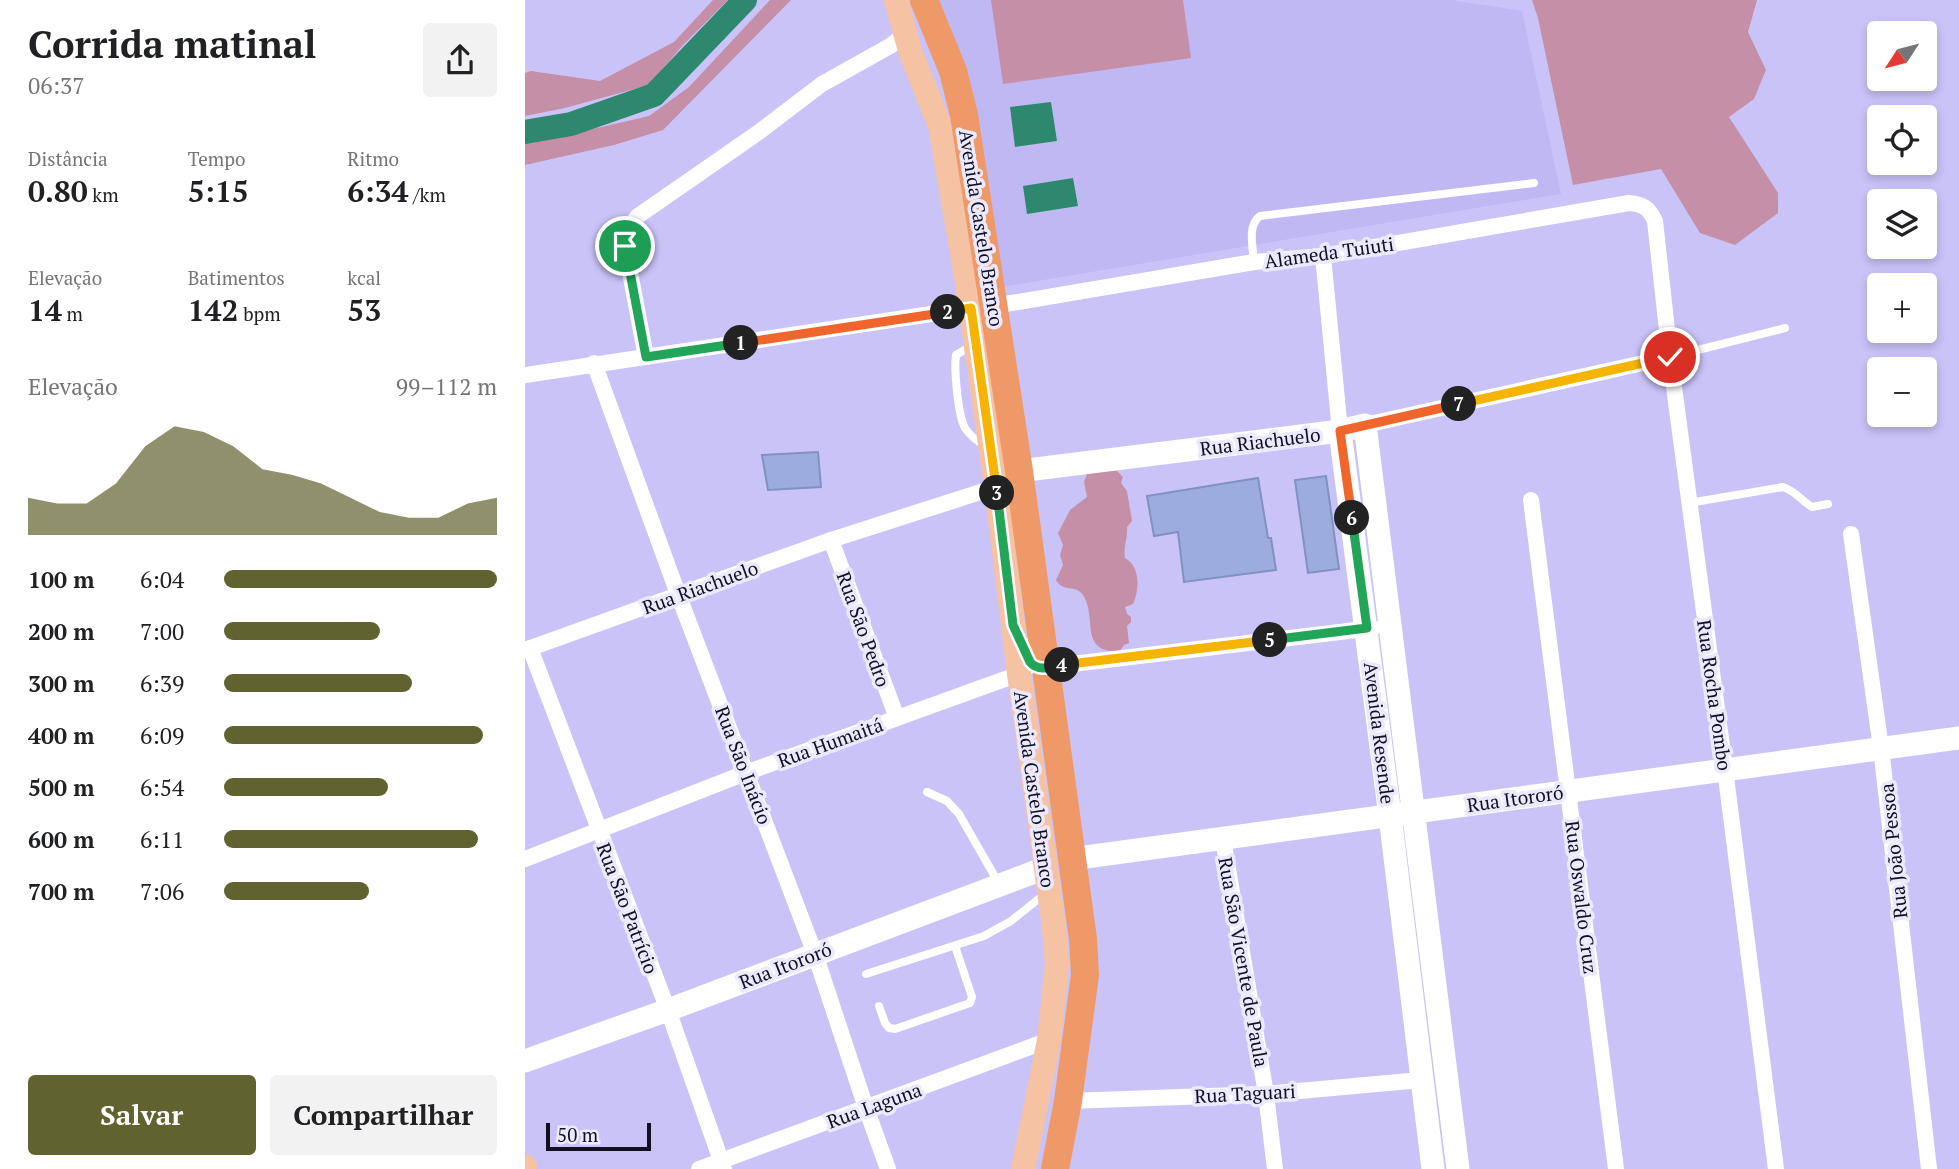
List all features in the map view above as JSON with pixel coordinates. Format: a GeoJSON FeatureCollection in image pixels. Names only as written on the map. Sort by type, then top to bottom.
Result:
{"type":"FeatureCollection","features":[{"type":"Feature","properties":{"kind":"highway","name":"Avenida Castelo Branco"},"geometry":{"type":"LineString","coordinates":[[924,0],[953,71],[964,115],[982,307],[1032,671],[1055,873],[1083,939],[1085,975],[1068,1101],[1055,1169]]}},
{"type":"Feature","properties":{"kind":"main road","name":"Avenida Castelo Branco"},"geometry":{"type":"LineString","coordinates":[[896,0],[902,45],[940,125],[982,307],[976,343],[991,450],[1007,479],[1013,625],[1032,671]]}},
{"type":"Feature","properties":{"kind":"main road","name":"Avenida Castelo Branco"},"geometry":{"type":"LineString","coordinates":[[1023,1169],[1049,1040],[1057,964],[1054,927],[1055,873]]}},
{"type":"Feature","properties":{"kind":"street"},"geometry":{"type":"LineString","coordinates":[[646,357],[625,246],[629,225],[822,84],[902,45]]}},
{"type":"Feature","properties":{"kind":"street","name":"Alameda Tuiuti"},"geometry":{"type":"LineString","coordinates":[[525,375],[982,307],[1254,262],[1323,256],[1629,203],[1642,204],[1655,221]]}},
{"type":"Feature","properties":{"kind":"street","name":"Rua Rocha Pombo"},"geometry":{"type":"LineString","coordinates":[[1655,221],[1670,357],[1776,1169]]}},
{"type":"Feature","properties":{"kind":"street","name":"Avenida Resende"},"geometry":{"type":"LineString","coordinates":[[1323,256],[1340,431],[1378,627]]}},
{"type":"Feature","properties":{"kind":"street","name":"Rua Riachuelo"},"geometry":{"type":"LineString","coordinates":[[528,649],[1007,479],[1340,431],[1670,357]]}},
{"type":"Feature","properties":{"kind":"street","name":"Rua São Inácio"},"geometry":{"type":"LineString","coordinates":[[594,363],[678,594],[748,772],[815,954],[888,1169]]}},
{"type":"Feature","properties":{"kind":"street","name":"Avenida Resende"},"geometry":{"type":"LineString","coordinates":[[1365,425],[1378,627],[1402,814],[1457,1160]]}},
{"type":"Feature","properties":{"kind":"street","name":"Rua Oswaldo Cruz"},"geometry":{"type":"LineString","coordinates":[[1531,500],[1616,1169]]}},
{"type":"Feature","properties":{"kind":"street","name":"Rua João Pessoa"},"geometry":{"type":"LineString","coordinates":[[1851,534],[1881,748],[1929,1169]]}},
{"type":"Feature","properties":{"kind":"street","name":"Rua São Pedro"},"geometry":{"type":"LineString","coordinates":[[831,540],[897,718]]}},
{"type":"Feature","properties":{"kind":"street","name":"Rua Humaitá"},"geometry":{"type":"LineString","coordinates":[[525,859],[748,772],[1032,671],[1378,627]]}},
{"type":"Feature","properties":{"kind":"street","name":"Rua São Patrício"},"geometry":{"type":"LineString","coordinates":[[528,649],[668,1010],[723,1165]]}},
{"type":"Feature","properties":{"kind":"street","name":"Rua Itororó"},"geometry":{"type":"LineString","coordinates":[[525,1061],[668,1010],[999,884],[1223,839],[1959,738]]}},
{"type":"Feature","properties":{"kind":"street","name":"Avenida Resende"},"geometry":{"type":"LineString","coordinates":[[1402,814],[1421,1080],[1432,1161]]}},
{"type":"Feature","properties":{"kind":"street","name":"Rua São Vicente de Paula"},"geometry":{"type":"LineString","coordinates":[[1223,839],[1266,1094],[1275,1169]]}},
{"type":"Feature","properties":{"kind":"street","name":"Rua Laguna"},"geometry":{"type":"LineString","coordinates":[[699,1169],[723,1165],[1049,1040]]}},
{"type":"Feature","properties":{"kind":"street","name":"Rua Taguari"},"geometry":{"type":"LineString","coordinates":[[1068,1101],[1266,1094],[1421,1080]]}},
{"type":"Feature","properties":{"kind":"street"},"geometry":{"type":"LineString","coordinates":[[1432,1161],[1457,1160]]}},
{"type":"Feature","properties":{"kind":"lane"},"geometry":{"type":"LineString","coordinates":[[1254,262],[1252,225],[1254,219],[1260,216],[1534,183]]}},
{"type":"Feature","properties":{"kind":"lane","name":"Rua Riachuelo"},"geometry":{"type":"LineString","coordinates":[[1670,357],[1785,328]]}},
{"type":"Feature","properties":{"kind":"lane"},"geometry":{"type":"LineString","coordinates":[[1689,503],[1783,487],[1794,491],[1812,507],[1828,504]]}},
{"type":"Feature","properties":{"kind":"lane"},"geometry":{"type":"LineString","coordinates":[[927,792],[947,801],[959,814],[999,884]]}},
{"type":"Feature","properties":{"kind":"lane"},"geometry":{"type":"LineString","coordinates":[[866,974],[984,936],[1011,921],[1055,873]]}},
{"type":"Feature","properties":{"kind":"lane"},"geometry":{"type":"LineString","coordinates":[[879,1006],[885,1023],[889,1028],[895,1029],[969,1003],[972,997],[955,946]]}},
{"type":"Feature","properties":{"kind":"shaded area"},"geometry":{"type":"Polygon","coordinates":[[[713,0],[728,0],[684,44],[649,85],[525,116],[525,73],[531,71],[600,81],[674,42],[713,0]]]}},
{"type":"Feature","properties":{"kind":"shaded area"},"geometry":{"type":"Polygon","coordinates":[[[770,0],[791,0],[663,130],[614,145],[525,165],[525,142],[649,116],[689,87],[770,0]]]}},
{"type":"Feature","properties":{"kind":"shaded area"},"geometry":{"type":"Polygon","coordinates":[[[936,0],[1452,0],[1522,11],[1561,194],[1001,287],[936,0]]]}},
{"type":"Feature","properties":{"kind":"shaded area"},"geometry":{"type":"Polygon","coordinates":[[[991,0],[1183,0],[1191,58],[1003,84],[991,0]]]}},
{"type":"Feature","properties":{"kind":"shaded area"},"geometry":{"type":"Polygon","coordinates":[[[1532,0],[1757,0],[1748,32],[1766,70],[1754,99],[1729,117],[1778,193],[1778,213],[1735,245],[1700,233],[1661,169],[1573,185],[1532,0]]]}},
{"type":"Feature","properties":{"kind":"shaded area"},"geometry":{"type":"Polygon","coordinates":[[[1051,102],[1057,141],[1015,147],[1010,107],[1051,102]]]}},
{"type":"Feature","properties":{"kind":"shaded area"},"geometry":{"type":"Polygon","coordinates":[[[1073,178],[1078,206],[1027,214],[1023,186],[1073,178]]]}},
{"type":"Feature","properties":{"kind":"shaded area"},"geometry":{"type":"Polygon","coordinates":[[[1114,468],[1123,477],[1121,483],[1127,491],[1132,521],[1127,527],[1125,558],[1134,566],[1137,578],[1137,592],[1133,604],[1125,607],[1131,617],[1127,626],[1129,643],[1119,652],[1098,646],[1091,632],[1083,595],[1077,590],[1062,586],[1056,580],[1063,565],[1060,555],[1063,545],[1058,533],[1070,510],[1087,497],[1084,482],[1087,474],[1114,468]]]}},
{"type":"Feature","properties":{"kind":"building"},"geometry":{"type":"Polygon","coordinates":[[[818,452],[821,487],[768,490],[762,455],[818,452]]]}},
{"type":"Feature","properties":{"kind":"building"},"geometry":{"type":"Polygon","coordinates":[[[1326,476],[1339,569],[1308,573],[1295,480],[1326,476]]]}},
{"type":"Feature","properties":{"kind":"building"},"geometry":{"type":"Polygon","coordinates":[[[1258,478],[1276,570],[1184,582],[1178,532],[1154,536],[1147,496],[1258,478]]]}},
{"type":"Feature","properties":{"kind":"waterway"},"geometry":{"type":"LineString","coordinates":[[525,132],[571,124],[654,95],[745,0]]}},
{"type":"Feature","properties":{"kind":"route"},"geometry":{"type":"LineString","coordinates":[[625,246],[646,357],[971,308],[1013,625],[1030,662],[1037,668],[1367,628],[1340,431],[1670,357]]}}]}
